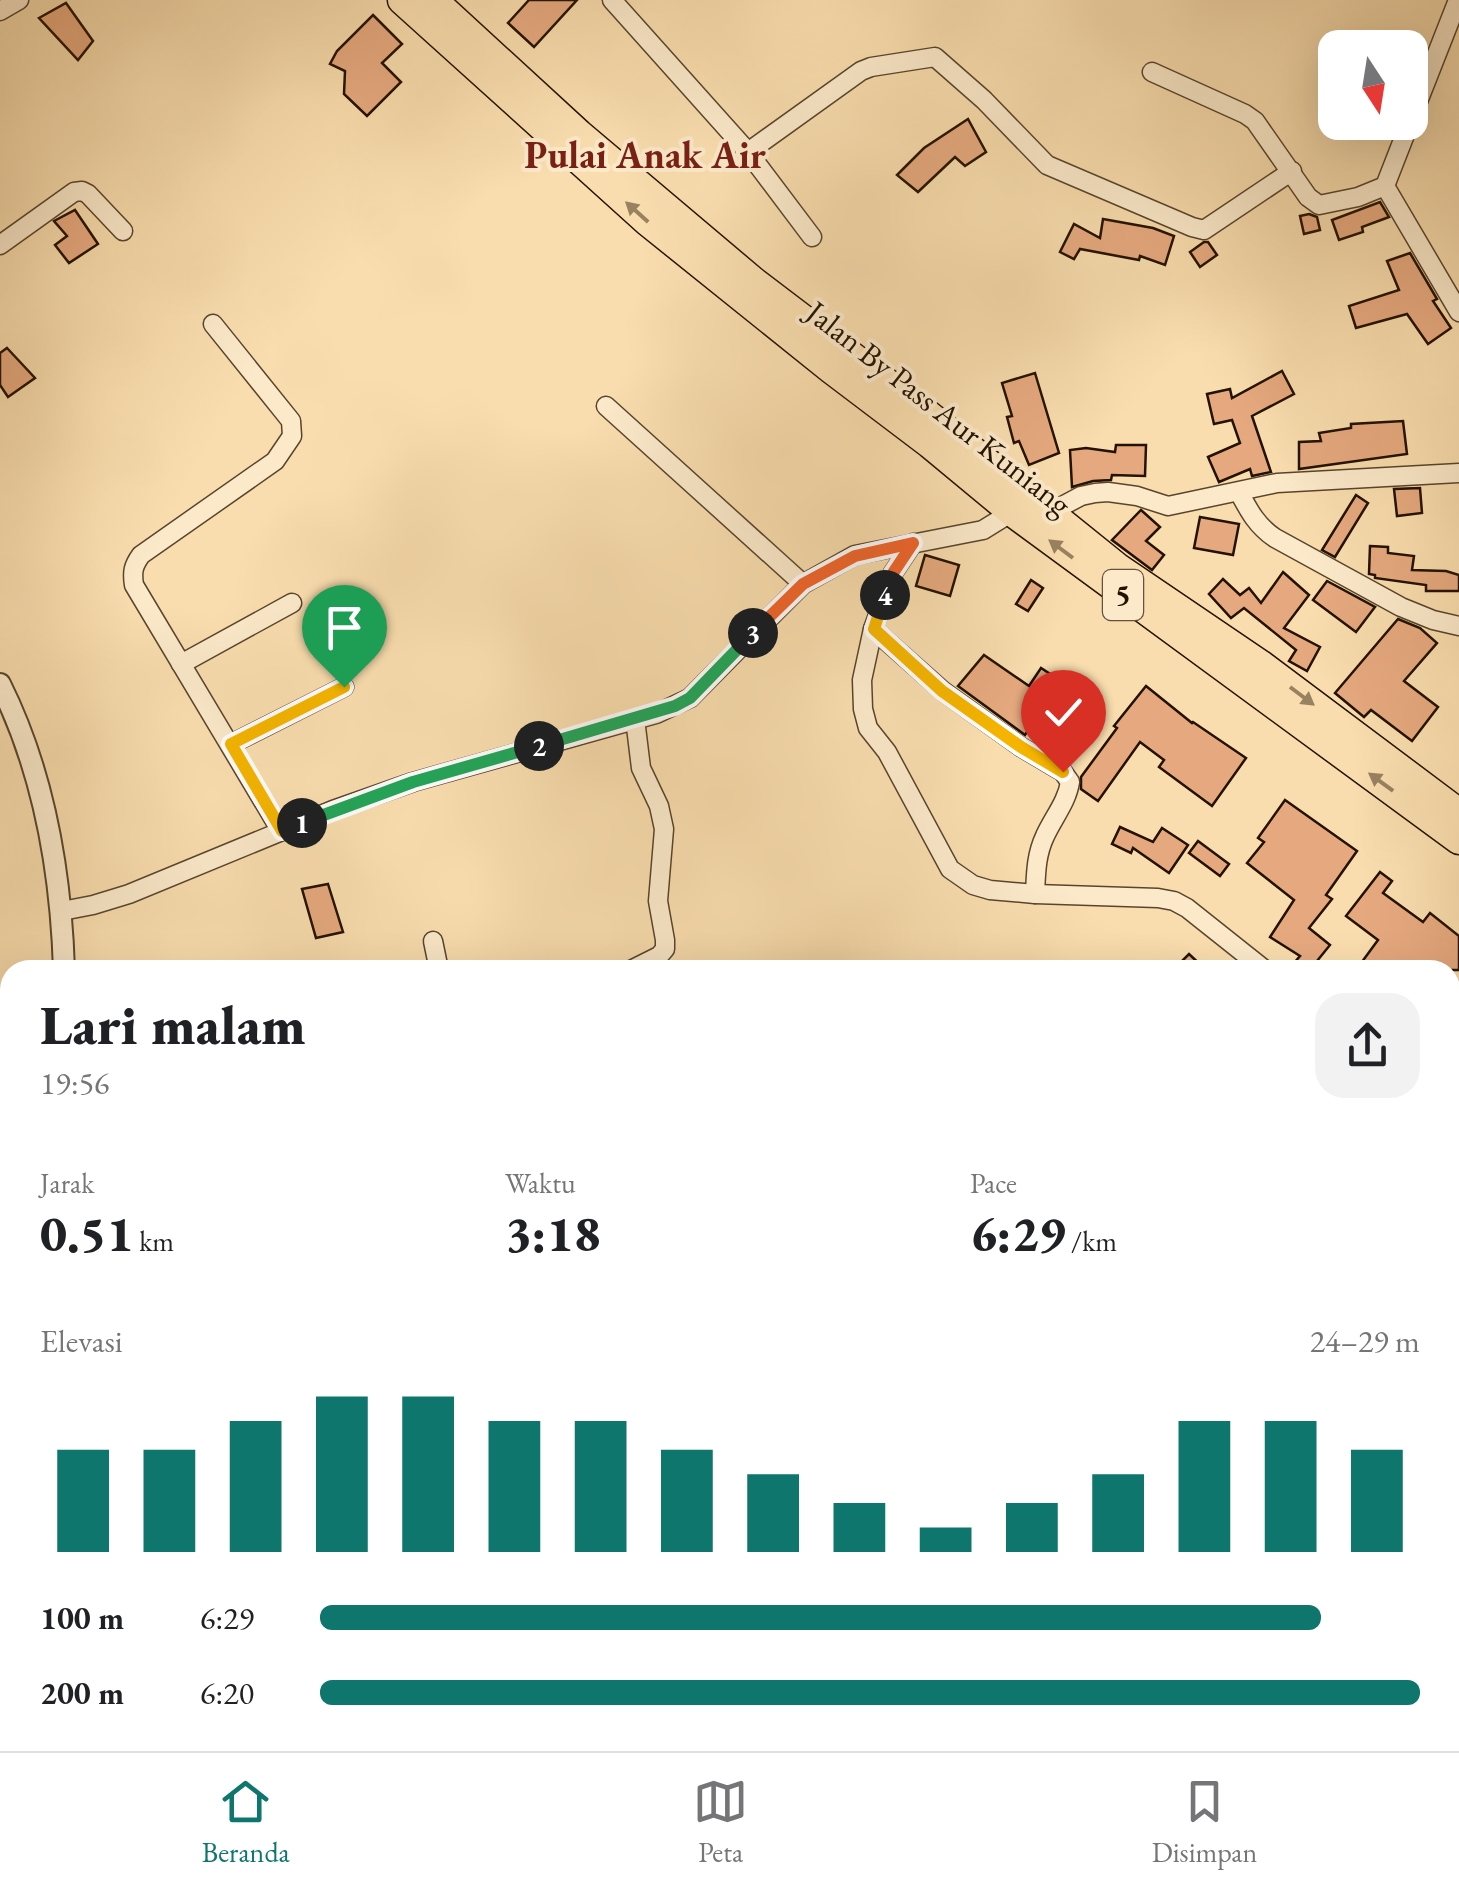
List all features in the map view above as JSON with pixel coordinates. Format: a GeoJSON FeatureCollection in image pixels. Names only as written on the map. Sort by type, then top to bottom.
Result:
{"type":"FeatureCollection","features":[{"type":"Feature","properties":{"kind":"highway","name":"Jalan By Pass Aur Kuniang"},"geometry":{"type":"LineString","coordinates":[[402,0],[648,222],[801,330],[1012,512],[1146,613],[1237,663],[1459,813]]}},
{"type":"Feature","properties":{"kind":"highway","name":"Jalan By Pass Aur Kuniang"},"geometry":{"type":"LineString","coordinates":[[433,0],[592,146],[754,281],[801,330]]}},
{"type":"Feature","properties":{"kind":"highway","name":"Jalan By Pass Aur Kuniang"},"geometry":{"type":"LineString","coordinates":[[839,361],[1050,512],[1459,840]]}},
{"type":"Feature","properties":{"kind":"street"},"geometry":{"type":"LineString","coordinates":[[0,11],[18,0]]}},
{"type":"Feature","properties":{"kind":"street"},"geometry":{"type":"LineString","coordinates":[[612,0],[748,152],[812,237]]}},
{"type":"Feature","properties":{"kind":"street"},"geometry":{"type":"LineString","coordinates":[[1428,76],[1458,0]]}},
{"type":"Feature","properties":{"kind":"street"},"geometry":{"type":"LineString","coordinates":[[748,152],[861,71],[935,57],[984,100],[1047,165],[1192,227],[1204,230],[1292,171]]}},
{"type":"Feature","properties":{"kind":"street"},"geometry":{"type":"LineString","coordinates":[[1152,72],[1254,121],[1308,197],[1319,205],[1358,197],[1385,186],[1403,140]]}},
{"type":"Feature","properties":{"kind":"street"},"geometry":{"type":"LineString","coordinates":[[1385,186],[1459,312]]}},
{"type":"Feature","properties":{"kind":"street"},"geometry":{"type":"LineString","coordinates":[[0,245],[74,192],[82,191],[123,231]]}},
{"type":"Feature","properties":{"kind":"street"},"geometry":{"type":"LineString","coordinates":[[1439,276],[1459,267]]}},
{"type":"Feature","properties":{"kind":"street"},"geometry":{"type":"LineString","coordinates":[[213,324],[291,421],[292,436],[274,461],[140,555],[132,574],[134,585],[282,831]]}},
{"type":"Feature","properties":{"kind":"street"},"geometry":{"type":"LineString","coordinates":[[606,406],[803,584]]}},
{"type":"Feature","properties":{"kind":"street"},"geometry":{"type":"LineString","coordinates":[[1050,512],[1095,492],[1137,496],[1168,506],[1277,483],[1459,473]]}},
{"type":"Feature","properties":{"kind":"street"},"geometry":{"type":"LineString","coordinates":[[1239,492],[1252,517],[1274,538],[1401,607],[1459,626]]}},
{"type":"Feature","properties":{"kind":"street"},"geometry":{"type":"LineString","coordinates":[[62,911],[129,894],[413,782],[666,710],[690,698],[803,584],[855,556],[982,530],[1012,512]]}},
{"type":"Feature","properties":{"kind":"street"},"geometry":{"type":"LineString","coordinates":[[913,543],[893,573],[874,629],[862,680],[863,708],[868,728],[887,752],[950,868],[973,885],[990,890],[1174,902],[1188,908],[1253,960]]}},
{"type":"Feature","properties":{"kind":"street"},"geometry":{"type":"LineString","coordinates":[[182,664],[292,603]]}},
{"type":"Feature","properties":{"kind":"street"},"geometry":{"type":"LineString","coordinates":[[874,629],[942,691],[1063,772],[1070,782],[1037,857],[1035,894]]}},
{"type":"Feature","properties":{"kind":"street"},"geometry":{"type":"LineString","coordinates":[[0,684],[34,774],[55,858],[64,960]]}},
{"type":"Feature","properties":{"kind":"street"},"geometry":{"type":"LineString","coordinates":[[231,744],[344,687]]}},
{"type":"Feature","properties":{"kind":"street"},"geometry":{"type":"LineString","coordinates":[[635,719],[641,768],[663,818],[658,901],[666,940],[660,956],[652,960]]}},
{"type":"Feature","properties":{"kind":"street"},"geometry":{"type":"LineString","coordinates":[[433,942],[437,960]]}},
{"type":"Feature","properties":{"kind":"building"},"geometry":{"type":"Polygon","coordinates":[[[529,0],[577,0],[534,47],[508,23],[529,0]]]}},
{"type":"Feature","properties":{"kind":"building"},"geometry":{"type":"Polygon","coordinates":[[[66,3],[93,41],[78,60],[39,18],[66,3]]]}},
{"type":"Feature","properties":{"kind":"building"},"geometry":{"type":"Polygon","coordinates":[[[373,15],[402,44],[382,63],[401,82],[367,116],[344,94],[345,71],[330,64],[337,51],[373,15]]]}},
{"type":"Feature","properties":{"kind":"building"},"geometry":{"type":"Polygon","coordinates":[[[968,119],[986,152],[965,166],[955,157],[918,192],[897,175],[924,148],[968,119]]]}},
{"type":"Feature","properties":{"kind":"building"},"geometry":{"type":"Polygon","coordinates":[[[1380,202],[1389,217],[1339,240],[1332,220],[1380,202]]]}},
{"type":"Feature","properties":{"kind":"building"},"geometry":{"type":"Polygon","coordinates":[[[75,210],[98,244],[69,263],[55,245],[67,236],[54,221],[75,210]]]}},
{"type":"Feature","properties":{"kind":"building"},"geometry":{"type":"Polygon","coordinates":[[[1300,216],[1317,217],[1320,230],[1304,234],[1300,216]]]}},
{"type":"Feature","properties":{"kind":"building"},"geometry":{"type":"Polygon","coordinates":[[[1103,219],[1174,236],[1165,265],[1140,256],[1139,260],[1080,249],[1074,259],[1060,252],[1074,224],[1100,238],[1103,219]]]}},
{"type":"Feature","properties":{"kind":"building"},"geometry":{"type":"Polygon","coordinates":[[[1204,242],[1217,255],[1200,267],[1190,252],[1204,242]]]}},
{"type":"Feature","properties":{"kind":"building"},"geometry":{"type":"Polygon","coordinates":[[[1410,253],[1451,328],[1428,344],[1407,314],[1356,328],[1349,306],[1399,290],[1387,261],[1410,253]]]}},
{"type":"Feature","properties":{"kind":"building"},"geometry":{"type":"Polygon","coordinates":[[[7,348],[35,378],[8,397],[0,385],[0,353],[7,348]]]}},
{"type":"Feature","properties":{"kind":"building"},"geometry":{"type":"Polygon","coordinates":[[[1282,371],[1294,394],[1252,416],[1271,472],[1252,476],[1250,469],[1219,482],[1208,457],[1240,443],[1232,420],[1214,424],[1207,394],[1230,389],[1232,398],[1282,371]]]}},
{"type":"Feature","properties":{"kind":"building"},"geometry":{"type":"Polygon","coordinates":[[[1035,373],[1059,453],[1029,465],[1019,441],[1014,443],[1007,417],[1012,416],[1002,383],[1035,373]]]}},
{"type":"Feature","properties":{"kind":"building"},"geometry":{"type":"Polygon","coordinates":[[[1403,421],[1407,454],[1299,469],[1299,442],[1321,441],[1319,433],[1351,428],[1351,424],[1403,421]]]}},
{"type":"Feature","properties":{"kind":"building"},"geometry":{"type":"Polygon","coordinates":[[[1116,445],[1146,445],[1145,476],[1112,475],[1111,480],[1072,487],[1070,450],[1115,452],[1116,445]]]}},
{"type":"Feature","properties":{"kind":"building"},"geometry":{"type":"Polygon","coordinates":[[[1420,488],[1422,513],[1397,516],[1394,489],[1420,488]]]}},
{"type":"Feature","properties":{"kind":"building"},"geometry":{"type":"Polygon","coordinates":[[[1356,495],[1368,503],[1335,557],[1322,550],[1356,495]]]}},
{"type":"Feature","properties":{"kind":"building"},"geometry":{"type":"Polygon","coordinates":[[[1141,510],[1160,527],[1146,541],[1164,555],[1152,570],[1112,540],[1141,510]]]}},
{"type":"Feature","properties":{"kind":"building"},"geometry":{"type":"Polygon","coordinates":[[[1200,517],[1239,524],[1233,555],[1194,548],[1200,517]]]}},
{"type":"Feature","properties":{"kind":"building"},"geometry":{"type":"Polygon","coordinates":[[[1370,546],[1388,547],[1388,553],[1414,556],[1412,570],[1459,575],[1459,591],[1426,591],[1426,585],[1375,578],[1369,574],[1370,546]]]}},
{"type":"Feature","properties":{"kind":"building"},"geometry":{"type":"Polygon","coordinates":[[[925,555],[959,565],[950,596],[916,586],[925,555]]]}},
{"type":"Feature","properties":{"kind":"building"},"geometry":{"type":"Polygon","coordinates":[[[1283,572],[1309,595],[1284,628],[1320,647],[1307,671],[1289,661],[1296,650],[1244,608],[1231,618],[1209,594],[1223,579],[1240,595],[1249,588],[1261,603],[1283,572]]]}},
{"type":"Feature","properties":{"kind":"building"},"geometry":{"type":"Polygon","coordinates":[[[1031,580],[1043,588],[1028,611],[1016,604],[1031,580]]]}},
{"type":"Feature","properties":{"kind":"building"},"geometry":{"type":"Polygon","coordinates":[[[1327,581],[1375,607],[1356,632],[1313,600],[1327,581]]]}},
{"type":"Feature","properties":{"kind":"building"},"geometry":{"type":"Polygon","coordinates":[[[1398,619],[1420,628],[1437,643],[1404,681],[1438,707],[1412,741],[1371,710],[1364,717],[1335,693],[1398,619]]]}},
{"type":"Feature","properties":{"kind":"building"},"geometry":{"type":"Polygon","coordinates":[[[984,655],[1029,686],[1041,668],[1061,681],[1025,735],[958,686],[984,655]]]}},
{"type":"Feature","properties":{"kind":"building"},"geometry":{"type":"Polygon","coordinates":[[[1146,686],[1192,723],[1246,758],[1212,806],[1159,767],[1164,760],[1140,742],[1098,801],[1081,789],[1081,777],[1146,686]]]}},
{"type":"Feature","properties":{"kind":"building"},"geometry":{"type":"Polygon","coordinates":[[[1285,800],[1357,851],[1326,895],[1332,899],[1309,928],[1330,945],[1318,960],[1297,960],[1300,956],[1270,937],[1294,900],[1247,863],[1264,842],[1258,838],[1285,800]]]}},
{"type":"Feature","properties":{"kind":"building"},"geometry":{"type":"Polygon","coordinates":[[[1120,827],[1153,842],[1162,828],[1188,845],[1169,873],[1133,848],[1131,853],[1112,844],[1120,827]]]}},
{"type":"Feature","properties":{"kind":"building"},"geometry":{"type":"Polygon","coordinates":[[[1198,841],[1229,864],[1220,876],[1189,853],[1198,841]]]}},
{"type":"Feature","properties":{"kind":"building"},"geometry":{"type":"Polygon","coordinates":[[[1380,872],[1392,881],[1383,893],[1423,922],[1430,913],[1459,936],[1459,960],[1363,960],[1378,940],[1346,916],[1380,872]]]}},
{"type":"Feature","properties":{"kind":"building"},"geometry":{"type":"Polygon","coordinates":[[[328,884],[343,932],[316,938],[302,889],[328,884]]]}},
{"type":"Feature","properties":{"kind":"district","name":"Pulai Anak Air"},"geometry":{"type":"Point","coordinates":[645,155]}},
{"type":"Feature","properties":{"kind":"route"},"geometry":{"type":"LineString","coordinates":[[344,687],[231,744],[282,831],[413,782],[675,706],[690,698],[803,584],[855,556],[913,543],[893,573],[874,629],[942,691],[1063,772]]}}]}
